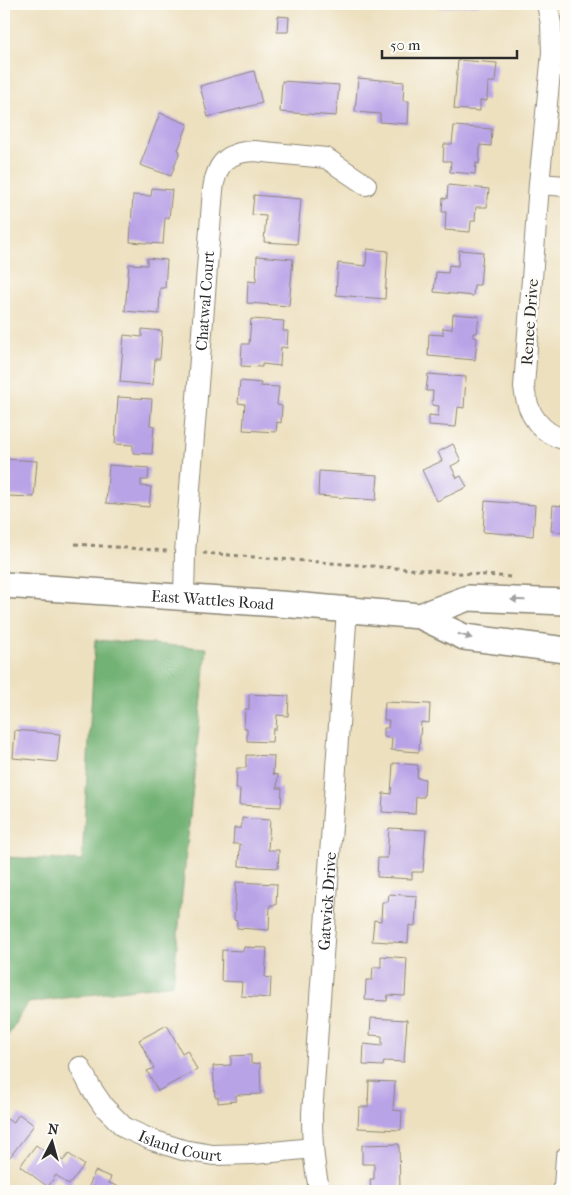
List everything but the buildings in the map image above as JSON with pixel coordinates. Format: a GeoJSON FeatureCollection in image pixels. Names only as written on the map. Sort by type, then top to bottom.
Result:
{"type":"FeatureCollection","features":[{"type":"Feature","properties":{"kind":"main road","name":"East Wattles Road"},"geometry":{"type":"LineString","coordinates":[[4,585],[420,616],[464,637],[566,650]]}},
{"type":"Feature","properties":{"kind":"main road","name":"East Wattles Road"},"geometry":{"type":"LineString","coordinates":[[420,616],[468,598],[566,602]]}},
{"type":"Feature","properties":{"kind":"street","name":"Renee Drive"},"geometry":{"type":"LineString","coordinates":[[547,4],[552,24],[552,53],[539,184],[524,387],[526,401],[540,426],[566,440]]}},
{"type":"Feature","properties":{"kind":"street","name":"Chatwal Court"},"geometry":{"type":"LineString","coordinates":[[184,598],[185,552],[214,181],[223,163],[231,155],[254,150],[326,158],[366,185]]}},
{"type":"Feature","properties":{"kind":"street"},"geometry":{"type":"LineString","coordinates":[[539,184],[566,186]]}},
{"type":"Feature","properties":{"kind":"street","name":"Gatwick Drive"},"geometry":{"type":"LineString","coordinates":[[320,1191],[315,1172],[312,1114],[347,610]]}},
{"type":"Feature","properties":{"kind":"street","name":"Island Court"},"geometry":{"type":"LineString","coordinates":[[80,1067],[104,1107],[125,1128],[152,1140],[183,1150],[213,1155],[253,1154],[313,1148]]}},
{"type":"Feature","properties":{"kind":"street"},"geometry":{"type":"LineString","coordinates":[[565,1191],[566,1157]]}},
{"type":"Feature","properties":{"kind":"path"},"geometry":{"type":"LineString","coordinates":[[74,544],[172,552]]}},
{"type":"Feature","properties":{"kind":"path"},"geometry":{"type":"LineString","coordinates":[[196,553],[517,577]]}},
{"type":"Feature","properties":{"kind":"green space"},"geometry":{"type":"Polygon","coordinates":[[[95,640],[207,648],[173,984],[27,1003],[4,1042],[4,857],[82,861],[95,640]]]}}]}
